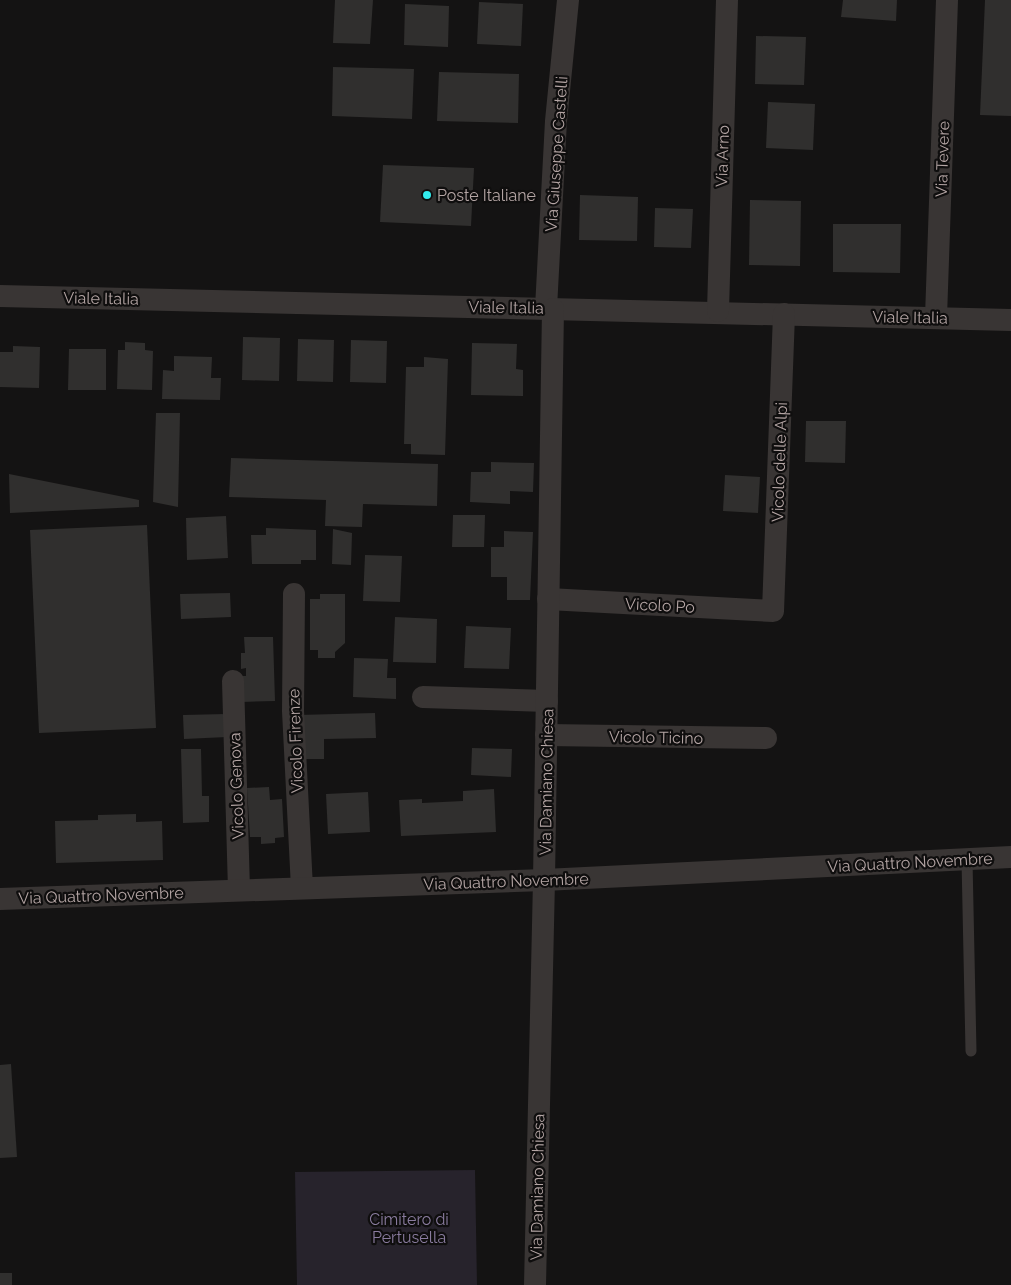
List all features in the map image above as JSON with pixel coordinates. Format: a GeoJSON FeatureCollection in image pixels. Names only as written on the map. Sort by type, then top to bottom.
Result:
{"type":"FeatureCollection","features":[{"type":"Feature","properties":{"kind":"street","name":"Via Giuseppe Castelli"},"geometry":{"type":"LineString","coordinates":[[550,308],[556,121],[568,0]]}},
{"type":"Feature","properties":{"kind":"street","name":"Via Arno"},"geometry":{"type":"LineString","coordinates":[[718,312],[727,0]]}},
{"type":"Feature","properties":{"kind":"street","name":"Via Tevere"},"geometry":{"type":"LineString","coordinates":[[936,317],[948,0]]}},
{"type":"Feature","properties":{"kind":"street","name":"Viale Italia"},"geometry":{"type":"LineString","coordinates":[[0,296],[1011,320]]}},
{"type":"Feature","properties":{"kind":"street","name":"Via Damiano Chiesa"},"geometry":{"type":"LineString","coordinates":[[535,1285],[547,700],[550,308]]}},
{"type":"Feature","properties":{"kind":"street","name":"Vicolo delle Alpi"},"geometry":{"type":"LineString","coordinates":[[773,611],[784,314]]}},
{"type":"Feature","properties":{"kind":"street","name":"Vicolo Firenze"},"geometry":{"type":"LineString","coordinates":[[294,594],[293,711],[302,888]]}},
{"type":"Feature","properties":{"kind":"street","name":"Vicolo Po"},"geometry":{"type":"LineString","coordinates":[[548,599],[773,611]]}},
{"type":"Feature","properties":{"kind":"street","name":"Vicolo Genova"},"geometry":{"type":"LineString","coordinates":[[233,681],[239,890]]}},
{"type":"Feature","properties":{"kind":"street"},"geometry":{"type":"LineString","coordinates":[[423,697],[547,700]]}},
{"type":"Feature","properties":{"kind":"street","name":"Vicolo Ticino"},"geometry":{"type":"LineString","coordinates":[[546,735],[766,738]]}},
{"type":"Feature","properties":{"kind":"street","name":"Via Quattro Novembre"},"geometry":{"type":"LineString","coordinates":[[0,899],[544,880],[1011,858]]}},
{"type":"Feature","properties":{"kind":"lane"},"geometry":{"type":"LineString","coordinates":[[968,860],[971,1051]]}},
{"type":"Feature","properties":{"kind":"green space","name":"Cimitero di Pertusella"},"geometry":{"type":"Polygon","coordinates":[[[475,1170],[477,1285],[297,1285],[295,1172],[475,1170]]]}},
{"type":"Feature","properties":{"kind":"building"},"geometry":{"type":"Polygon","coordinates":[[[335,0],[373,0],[370,44],[333,43],[335,0]]]}},
{"type":"Feature","properties":{"kind":"building"},"geometry":{"type":"Polygon","coordinates":[[[843,0],[897,0],[896,21],[841,17],[843,0]]]}},
{"type":"Feature","properties":{"kind":"building"},"geometry":{"type":"Polygon","coordinates":[[[985,0],[1011,0],[1011,116],[980,115],[985,0]]]}},
{"type":"Feature","properties":{"kind":"building"},"geometry":{"type":"Polygon","coordinates":[[[479,2],[523,4],[521,46],[477,44],[479,2]]]}},
{"type":"Feature","properties":{"kind":"building"},"geometry":{"type":"Polygon","coordinates":[[[405,4],[449,6],[448,47],[404,45],[405,4]]]}},
{"type":"Feature","properties":{"kind":"building"},"geometry":{"type":"Polygon","coordinates":[[[756,36],[806,37],[804,85],[755,84],[756,36]]]}},
{"type":"Feature","properties":{"kind":"building"},"geometry":{"type":"Polygon","coordinates":[[[333,67],[414,69],[412,119],[332,116],[333,67]]]}},
{"type":"Feature","properties":{"kind":"building"},"geometry":{"type":"Polygon","coordinates":[[[439,72],[519,74],[518,123],[437,121],[439,72]]]}},
{"type":"Feature","properties":{"kind":"building"},"geometry":{"type":"Polygon","coordinates":[[[768,102],[815,104],[813,150],[766,148],[768,102]]]}},
{"type":"Feature","properties":{"kind":"building","name":"Poste Italiane"},"geometry":{"type":"Polygon","coordinates":[[[383,165],[474,168],[471,226],[380,222],[383,165]]]}},
{"type":"Feature","properties":{"kind":"building"},"geometry":{"type":"Polygon","coordinates":[[[580,195],[638,197],[637,241],[579,240],[580,195]]]}},
{"type":"Feature","properties":{"kind":"building"},"geometry":{"type":"Polygon","coordinates":[[[750,200],[801,201],[800,266],[749,265],[750,200]]]}},
{"type":"Feature","properties":{"kind":"building"},"geometry":{"type":"Polygon","coordinates":[[[655,208],[693,209],[691,248],[654,247],[655,208]]]}},
{"type":"Feature","properties":{"kind":"building"},"geometry":{"type":"Polygon","coordinates":[[[833,224],[901,224],[900,273],[833,272],[833,224]]]}},
{"type":"Feature","properties":{"kind":"building"},"geometry":{"type":"Polygon","coordinates":[[[243,337],[280,338],[279,381],[242,380],[243,337]]]}},
{"type":"Feature","properties":{"kind":"building"},"geometry":{"type":"Polygon","coordinates":[[[298,339],[334,340],[333,382],[297,381],[298,339]]]}},
{"type":"Feature","properties":{"kind":"building"},"geometry":{"type":"Polygon","coordinates":[[[351,340],[387,341],[386,383],[350,382],[351,340]]]}},
{"type":"Feature","properties":{"kind":"building"},"geometry":{"type":"Polygon","coordinates":[[[125,342],[145,343],[145,350],[153,351],[152,390],[117,389],[118,350],[125,350],[125,342]]]}},
{"type":"Feature","properties":{"kind":"building"},"geometry":{"type":"Polygon","coordinates":[[[472,343],[517,344],[516,369],[523,370],[523,396],[471,395],[472,343]]]}},
{"type":"Feature","properties":{"kind":"building"},"geometry":{"type":"Polygon","coordinates":[[[13,346],[40,347],[39,388],[0,387],[0,352],[13,352],[13,346]]]}},
{"type":"Feature","properties":{"kind":"building"},"geometry":{"type":"Polygon","coordinates":[[[69,349],[106,349],[106,390],[68,390],[69,349]]]}},
{"type":"Feature","properties":{"kind":"building"},"geometry":{"type":"Polygon","coordinates":[[[174,356],[212,357],[211,378],[221,378],[220,400],[162,399],[163,370],[174,371],[174,356]]]}},
{"type":"Feature","properties":{"kind":"building"},"geometry":{"type":"Polygon","coordinates":[[[424,357],[448,359],[445,455],[411,454],[411,444],[404,444],[406,367],[424,367],[424,357]]]}},
{"type":"Feature","properties":{"kind":"building"},"geometry":{"type":"Polygon","coordinates":[[[156,413],[180,413],[178,507],[153,502],[156,413]]]}},
{"type":"Feature","properties":{"kind":"building"},"geometry":{"type":"Polygon","coordinates":[[[806,421],[846,421],[845,463],[805,462],[806,421]]]}},
{"type":"Feature","properties":{"kind":"building"},"geometry":{"type":"Polygon","coordinates":[[[231,458],[438,464],[437,506],[363,504],[362,527],[325,526],[326,500],[229,497],[231,458]]]}},
{"type":"Feature","properties":{"kind":"building"},"geometry":{"type":"Polygon","coordinates":[[[491,462],[534,463],[533,492],[510,491],[510,504],[470,502],[471,472],[491,472],[491,462]]]}},
{"type":"Feature","properties":{"kind":"building"},"geometry":{"type":"Polygon","coordinates":[[[9,474],[139,500],[139,507],[10,513],[9,474]]]}},
{"type":"Feature","properties":{"kind":"building"},"geometry":{"type":"Polygon","coordinates":[[[725,475],[760,477],[758,513],[723,511],[725,475]]]}},
{"type":"Feature","properties":{"kind":"building"},"geometry":{"type":"Polygon","coordinates":[[[453,515],[485,515],[484,547],[452,547],[453,515]]]}},
{"type":"Feature","properties":{"kind":"building"},"geometry":{"type":"Polygon","coordinates":[[[226,516],[228,558],[187,560],[186,518],[226,516]]]}},
{"type":"Feature","properties":{"kind":"building"},"geometry":{"type":"Polygon","coordinates":[[[147,525],[156,728],[39,733],[30,530],[147,525]]]}},
{"type":"Feature","properties":{"kind":"building"},"geometry":{"type":"Polygon","coordinates":[[[266,528],[316,530],[316,560],[301,560],[301,564],[252,564],[251,535],[266,535],[266,528]]]}},
{"type":"Feature","properties":{"kind":"building"},"geometry":{"type":"Polygon","coordinates":[[[333,529],[352,533],[351,565],[332,564],[333,529]]]}},
{"type":"Feature","properties":{"kind":"building"},"geometry":{"type":"Polygon","coordinates":[[[504,531],[533,532],[530,600],[507,600],[507,577],[491,577],[491,547],[504,547],[504,531]]]}},
{"type":"Feature","properties":{"kind":"building"},"geometry":{"type":"Polygon","coordinates":[[[365,555],[402,556],[400,602],[363,601],[365,555]]]}},
{"type":"Feature","properties":{"kind":"building"},"geometry":{"type":"Polygon","coordinates":[[[230,593],[231,617],[181,619],[180,594],[230,593]]]}},
{"type":"Feature","properties":{"kind":"building"},"geometry":{"type":"Polygon","coordinates":[[[320,594],[345,594],[345,643],[335,652],[335,658],[318,658],[318,650],[310,650],[310,599],[320,599],[320,594]]]}},
{"type":"Feature","properties":{"kind":"building"},"geometry":{"type":"Polygon","coordinates":[[[395,617],[437,619],[436,663],[393,662],[395,617]]]}},
{"type":"Feature","properties":{"kind":"building"},"geometry":{"type":"Polygon","coordinates":[[[466,626],[511,628],[509,669],[464,668],[466,626]]]}},
{"type":"Feature","properties":{"kind":"building"},"geometry":{"type":"Polygon","coordinates":[[[244,637],[273,637],[275,701],[241,702],[240,676],[246,676],[246,668],[241,669],[241,653],[245,653],[244,637]]]}},
{"type":"Feature","properties":{"kind":"building"},"geometry":{"type":"Polygon","coordinates":[[[354,658],[388,659],[387,678],[396,678],[396,699],[353,697],[354,658]]]}},
{"type":"Feature","properties":{"kind":"building"},"geometry":{"type":"Polygon","coordinates":[[[375,713],[376,738],[324,739],[324,759],[299,759],[298,715],[375,713]]]}},
{"type":"Feature","properties":{"kind":"building"},"geometry":{"type":"Polygon","coordinates":[[[226,714],[227,737],[184,739],[183,715],[226,714]]]}},
{"type":"Feature","properties":{"kind":"building"},"geometry":{"type":"Polygon","coordinates":[[[472,748],[512,749],[511,777],[471,775],[472,748]]]}},
{"type":"Feature","properties":{"kind":"building"},"geometry":{"type":"Polygon","coordinates":[[[181,749],[201,749],[202,796],[209,796],[209,822],[183,823],[181,749]]]}},
{"type":"Feature","properties":{"kind":"building"},"geometry":{"type":"Polygon","coordinates":[[[269,787],[270,800],[282,799],[284,837],[275,838],[275,843],[261,844],[261,837],[250,837],[247,788],[269,787]]]}},
{"type":"Feature","properties":{"kind":"building"},"geometry":{"type":"Polygon","coordinates":[[[494,789],[496,832],[401,836],[399,800],[422,799],[422,803],[463,801],[463,791],[494,789]]]}},
{"type":"Feature","properties":{"kind":"building"},"geometry":{"type":"Polygon","coordinates":[[[368,792],[370,832],[328,834],[326,794],[368,792]]]}},
{"type":"Feature","properties":{"kind":"building"},"geometry":{"type":"Polygon","coordinates":[[[136,814],[136,822],[162,821],[163,860],[56,863],[55,821],[98,820],[98,815],[136,814]]]}},
{"type":"Feature","properties":{"kind":"building"},"geometry":{"type":"Polygon","coordinates":[[[11,1064],[17,1157],[0,1158],[0,1065],[11,1064]]]}},
{"type":"Feature","properties":{"kind":"building"},"geometry":{"type":"Polygon","coordinates":[[[0,1273],[12,1273],[12,1285],[0,1285],[0,1273]]]}},
{"type":"Feature","properties":{"kind":"place","name":"Poste Italiane"},"geometry":{"type":"Point","coordinates":[427,195]}}]}
